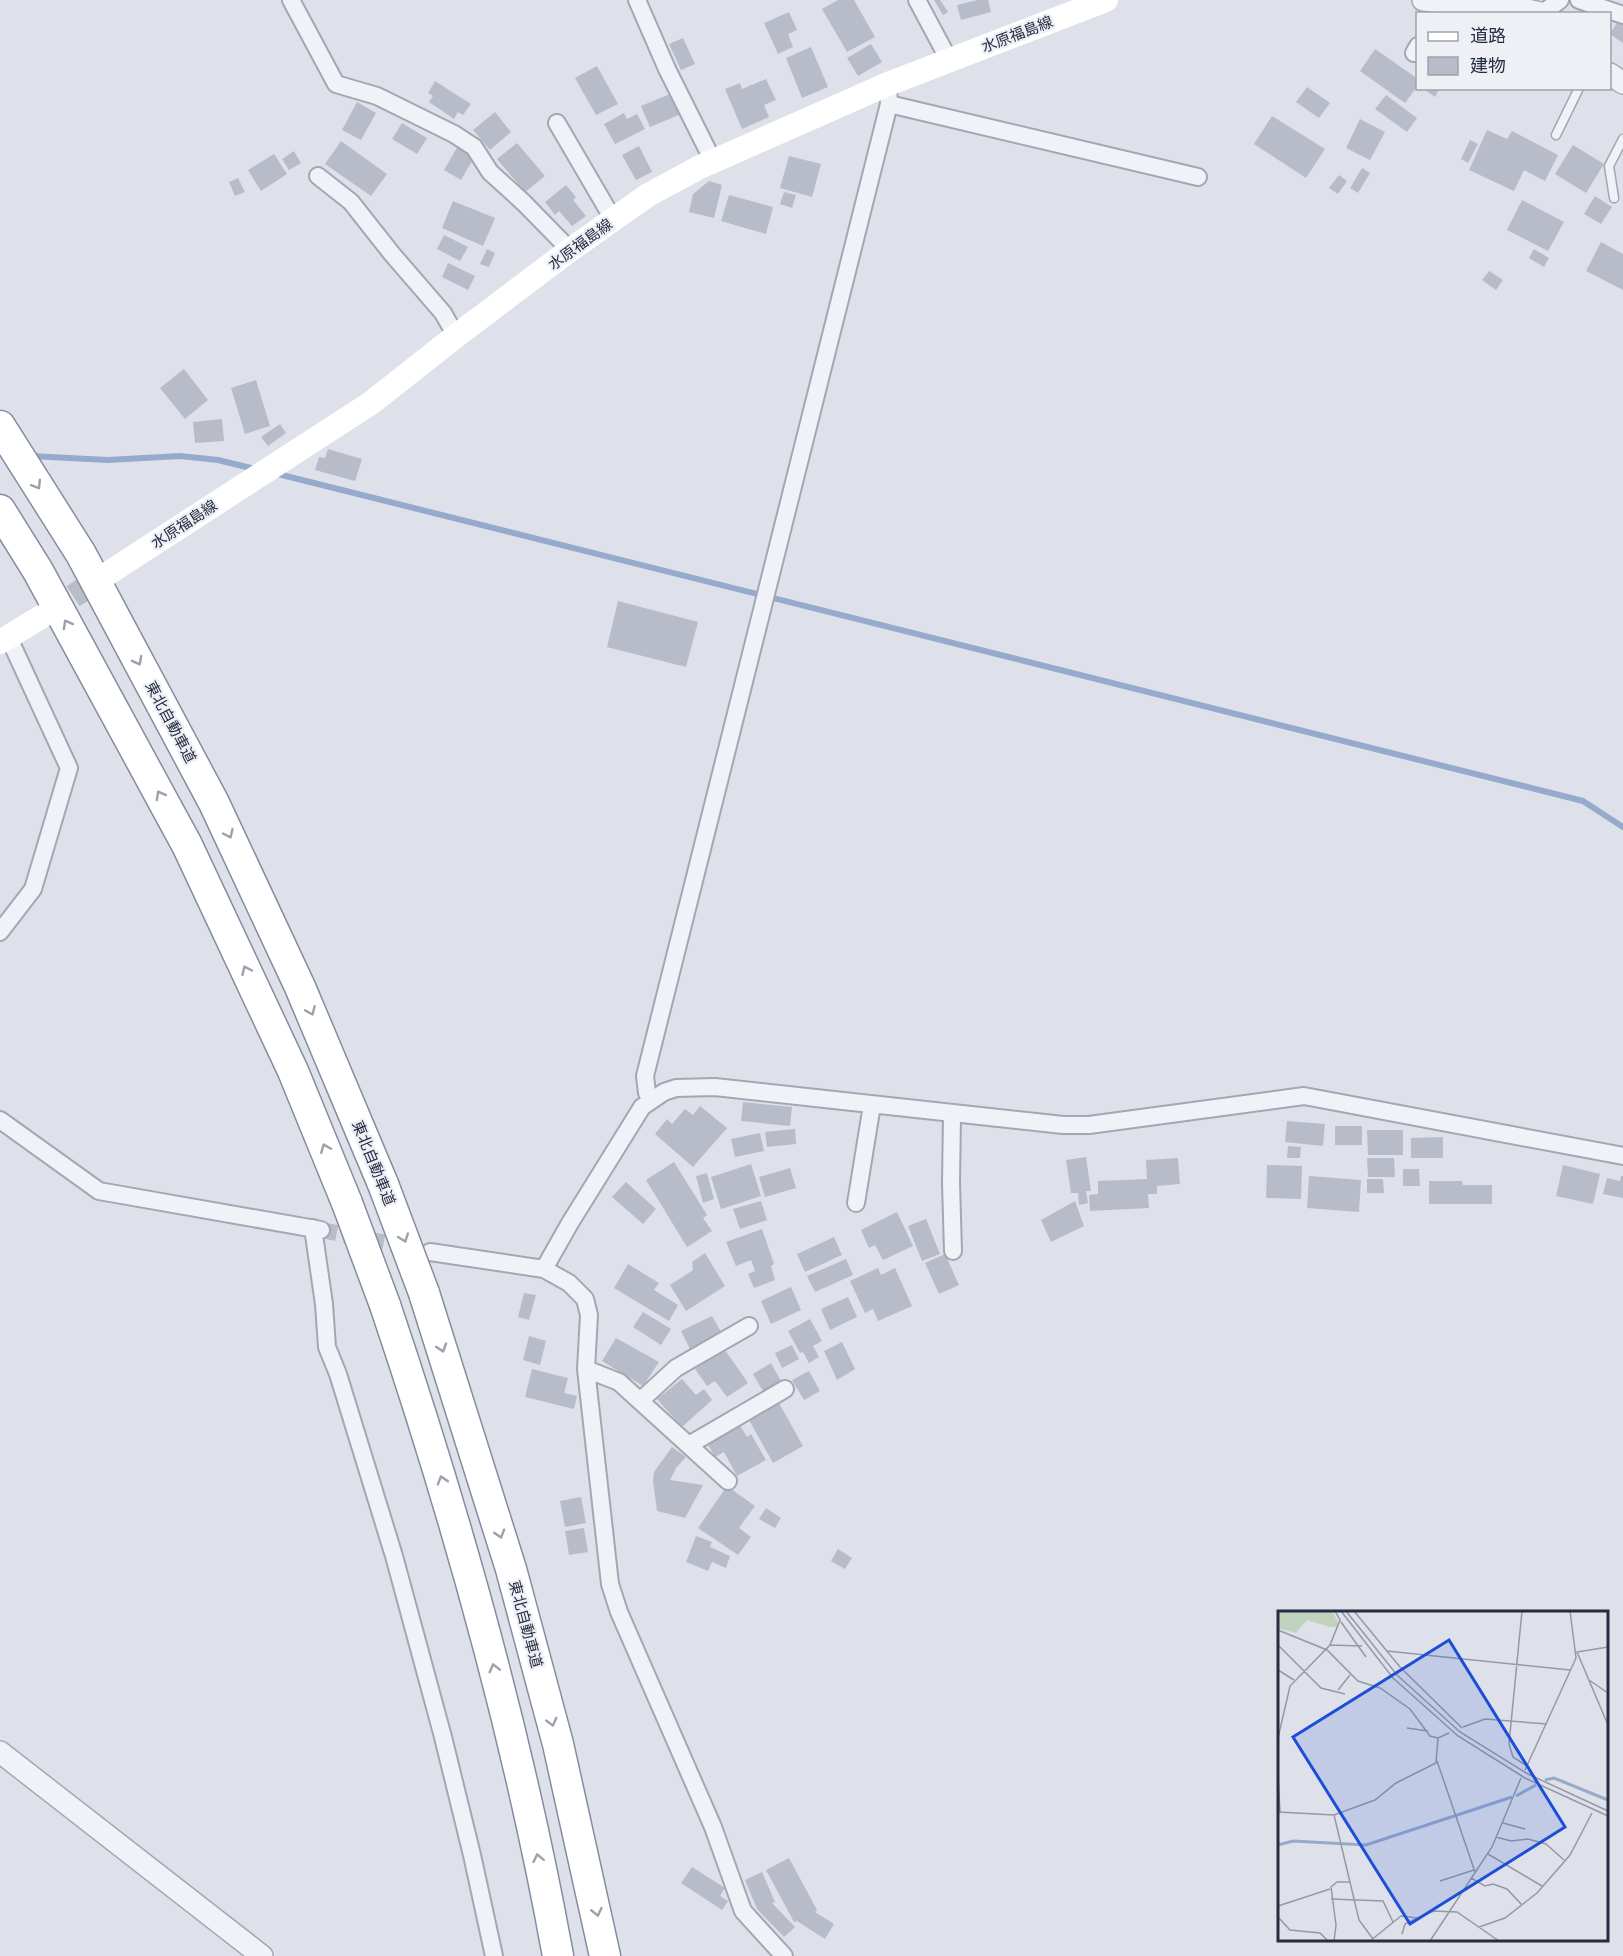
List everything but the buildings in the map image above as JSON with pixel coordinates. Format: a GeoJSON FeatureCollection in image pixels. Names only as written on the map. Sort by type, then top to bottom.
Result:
{"type":"FeatureCollection","features":[{"type":"Feature","properties":{"kind":"highway","name":"東北自動車道"},"geometry":{"type":"LineString","coordinates":[[3,431],[81,554],[214,803],[300,987],[383,1184],[424,1293],[520,1602],[558,1744],[605,1956]]}},
{"type":"Feature","properties":{"kind":"highway"},"geometry":{"type":"LineString","coordinates":[[0,510],[38,570],[187,845],[293,1071],[347,1203],[385,1305],[428,1432],[471,1578],[515,1752],[558,1956]]}},
{"type":"Feature","properties":{"kind":"main road","name":"水原福島線"},"geometry":{"type":"LineString","coordinates":[[104,576],[371,403],[570,250],[648,195],[714,161],[889,94],[949,60],[1106,0]]}},
{"type":"Feature","properties":{"kind":"main road"},"geometry":{"type":"LineString","coordinates":[[4,639],[41,617]]}},
{"type":"Feature","properties":{"kind":"street"},"geometry":{"type":"LineString","coordinates":[[291,0],[336,84],[377,96],[454,134],[474,147],[490,172],[570,250]]}},
{"type":"Feature","properties":{"kind":"street"},"geometry":{"type":"LineString","coordinates":[[637,0],[667,69],[714,161]]}},
{"type":"Feature","properties":{"kind":"street"},"geometry":{"type":"LineString","coordinates":[[917,0],[949,60]]}},
{"type":"Feature","properties":{"kind":"street"},"geometry":{"type":"LineString","coordinates":[[1579,0],[1623,15]]}},
{"type":"Feature","properties":{"kind":"street"},"geometry":{"type":"LineString","coordinates":[[1432,5],[1550,9]]}},
{"type":"Feature","properties":{"kind":"street"},"geometry":{"type":"LineString","coordinates":[[653,1098],[647,1093],[645,1076],[889,94],[1198,177]]}},
{"type":"Feature","properties":{"kind":"street"},"geometry":{"type":"LineString","coordinates":[[557,123],[614,219]]}},
{"type":"Feature","properties":{"kind":"street"},"geometry":{"type":"LineString","coordinates":[[318,176],[351,202],[443,313],[456,336]]}},
{"type":"Feature","properties":{"kind":"street"},"geometry":{"type":"LineString","coordinates":[[0,932],[33,889],[69,768],[4,639]]}},
{"type":"Feature","properties":{"kind":"street"},"geometry":{"type":"LineString","coordinates":[[544,1269],[642,1107],[653,1098],[676,1088],[715,1087],[1063,1125],[1089,1125],[1304,1096],[1623,1156]]}},
{"type":"Feature","properties":{"kind":"street"},"geometry":{"type":"LineString","coordinates":[[856,1203],[872,1105]]}},
{"type":"Feature","properties":{"kind":"street"},"geometry":{"type":"LineString","coordinates":[[952,1114],[953,1251]]}},
{"type":"Feature","properties":{"kind":"street"},"geometry":{"type":"LineString","coordinates":[[0,1120],[99,1191],[317,1229],[327,1347],[338,1374],[397,1567],[472,1855],[494,1956]]}},
{"type":"Feature","properties":{"kind":"street"},"geometry":{"type":"LineString","coordinates":[[430,1251],[544,1269],[569,1283],[585,1299],[589,1315],[586,1369],[610,1584],[619,1612],[713,1827],[743,1911],[784,1956]]}},
{"type":"Feature","properties":{"kind":"street"},"geometry":{"type":"LineString","coordinates":[[640,1401],[676,1368],[748,1326]]}},
{"type":"Feature","properties":{"kind":"street"},"geometry":{"type":"LineString","coordinates":[[586,1369],[619,1382],[728,1481]]}},
{"type":"Feature","properties":{"kind":"street"},"geometry":{"type":"LineString","coordinates":[[690,1445],[785,1389]]}},
{"type":"Feature","properties":{"kind":"street"},"geometry":{"type":"LineString","coordinates":[[0,1752],[262,1956]]}},
{"type":"Feature","properties":{"kind":"lane"},"geometry":{"type":"LineString","coordinates":[[1556,135],[1578,90]]}},
{"type":"Feature","properties":{"kind":"lane"},"geometry":{"type":"LineString","coordinates":[[1614,198],[1609,166],[1623,140]]}},
{"type":"Feature","properties":{"kind":"waterway"},"geometry":{"type":"LineString","coordinates":[[30,456],[108,460],[180,456],[218,460],[255,469]]}},
{"type":"Feature","properties":{"kind":"waterway"},"geometry":{"type":"LineString","coordinates":[[274,473],[1583,801],[1623,827]]}},
{"type":"Feature","properties":{"kind":"tunnel"},"geometry":{"type":"LineString","coordinates":[[43,616],[104,576]]}},
{"type":"Feature","properties":{"kind":"tunnel"},"geometry":{"type":"LineString","coordinates":[[321,1230],[412,1248]]}}]}
